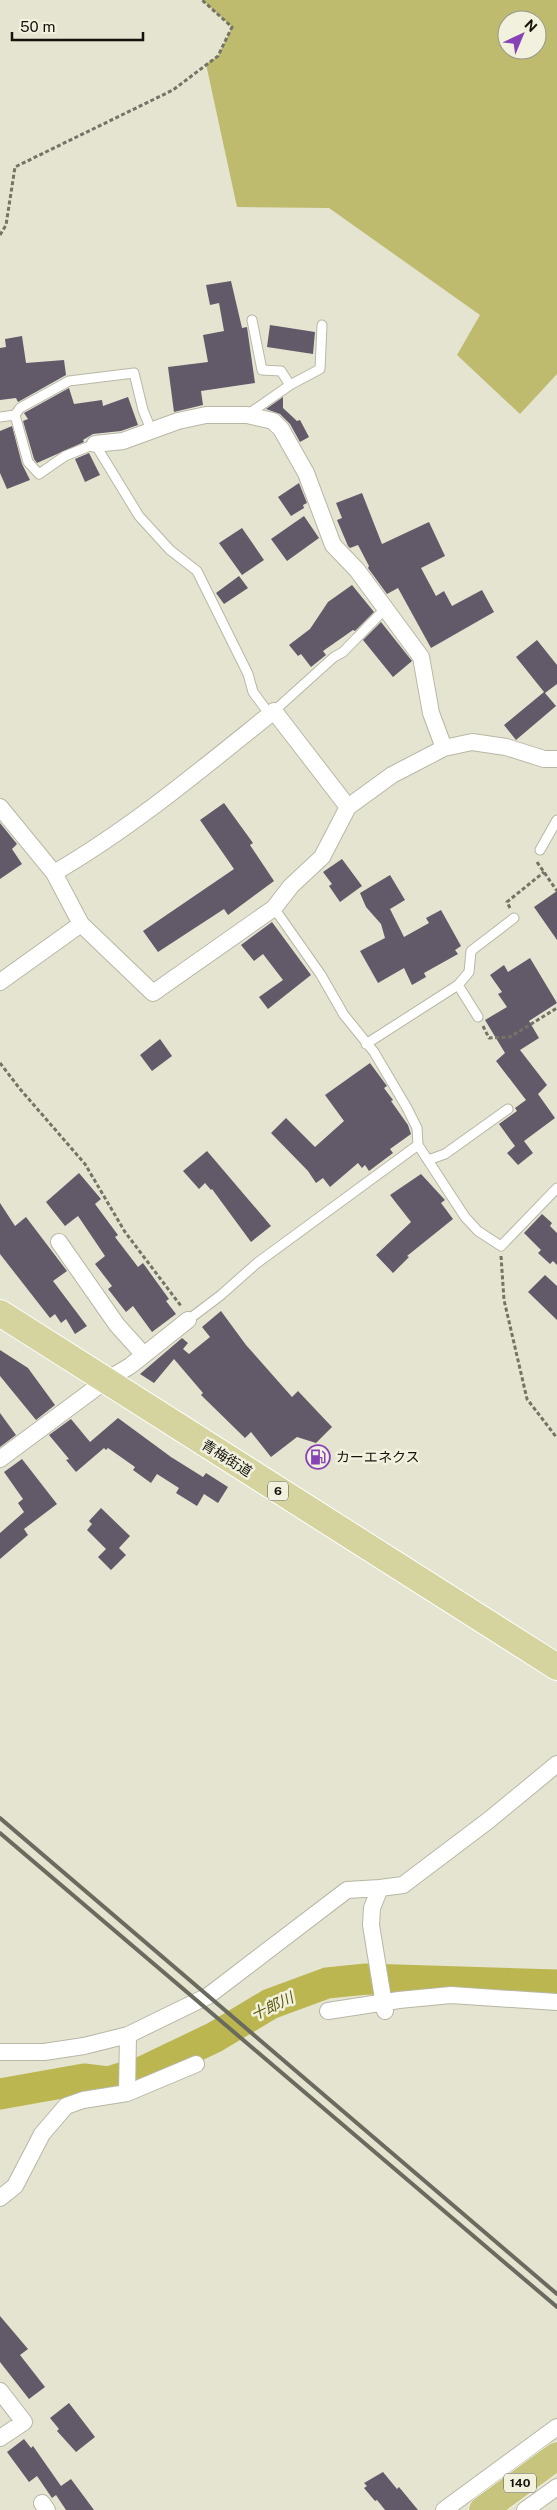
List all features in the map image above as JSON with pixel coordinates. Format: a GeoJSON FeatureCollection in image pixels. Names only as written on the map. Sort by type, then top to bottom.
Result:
{"type":"FeatureCollection","features":[{"type":"Feature","properties":{"kind":"highway","name":"140"},"geometry":{"type":"LineString","coordinates":[[483,2510],[557,2456]]}},
{"type":"Feature","properties":{"kind":"main road","name":"青梅街道"},"geometry":{"type":"LineString","coordinates":[[0,1313],[557,1667]]}},
{"type":"Feature","properties":{"kind":"street"},"geometry":{"type":"LineString","coordinates":[[95,444],[124,441],[178,421],[206,415],[247,415],[273,422],[282,429],[306,474],[333,545],[357,570],[421,657],[431,713],[444,748]]}},
{"type":"Feature","properties":{"kind":"street"},"geometry":{"type":"LineString","coordinates":[[54,873],[82,857],[172,792],[272,713],[348,807]]}},
{"type":"Feature","properties":{"kind":"street"},"geometry":{"type":"LineString","coordinates":[[0,807],[54,873],[81,924],[153,993],[274,908],[291,886],[322,857],[348,807],[387,778],[444,748],[472,742],[506,747],[544,759],[557,759]]}},
{"type":"Feature","properties":{"kind":"street"},"geometry":{"type":"LineString","coordinates":[[0,982],[81,924]]}},
{"type":"Feature","properties":{"kind":"street"},"geometry":{"type":"LineString","coordinates":[[59,1242],[117,1325],[144,1355]]}},
{"type":"Feature","properties":{"kind":"street"},"geometry":{"type":"LineString","coordinates":[[0,1459],[105,1380],[130,1366],[188,1320]]}},
{"type":"Feature","properties":{"kind":"street"},"geometry":{"type":"LineString","coordinates":[[0,2052],[44,2052],[129,2039],[208,1996],[347,1890],[403,1885],[489,1820],[557,1764]]}},
{"type":"Feature","properties":{"kind":"street"},"geometry":{"type":"LineString","coordinates":[[380,1888],[372,1908],[371,1926],[384,2003]]}},
{"type":"Feature","properties":{"kind":"street"},"geometry":{"type":"LineString","coordinates":[[328,2011],[451,1996],[557,2002]]}},
{"type":"Feature","properties":{"kind":"street"},"geometry":{"type":"LineString","coordinates":[[127,2093],[129,2039]]}},
{"type":"Feature","properties":{"kind":"street"},"geometry":{"type":"LineString","coordinates":[[0,2198],[15,2186],[42,2134],[66,2106],[83,2100],[127,2093],[196,2064]]}},
{"type":"Feature","properties":{"kind":"street"},"geometry":{"type":"LineString","coordinates":[[0,2391],[24,2422],[0,2438]]}},
{"type":"Feature","properties":{"kind":"street"},"geometry":{"type":"LineString","coordinates":[[444,2510],[557,2427]]}},
{"type":"Feature","properties":{"kind":"street"},"geometry":{"type":"LineString","coordinates":[[526,2510],[557,2487]]}},
{"type":"Feature","properties":{"kind":"lane"},"geometry":{"type":"LineString","coordinates":[[252,320],[262,370],[281,371],[290,384]]}},
{"type":"Feature","properties":{"kind":"lane"},"geometry":{"type":"LineString","coordinates":[[247,415],[290,384],[320,369],[322,325]]}},
{"type":"Feature","properties":{"kind":"lane"},"geometry":{"type":"LineString","coordinates":[[0,417],[15,415],[20,408],[69,381],[134,373],[143,410],[152,432]]}},
{"type":"Feature","properties":{"kind":"lane"},"geometry":{"type":"LineString","coordinates":[[15,415],[28,462],[39,474],[65,456],[95,444],[139,516],[170,550],[198,571],[248,674],[253,692],[272,713],[334,657],[343,652],[385,609]]}},
{"type":"Feature","properties":{"kind":"lane"},"geometry":{"type":"LineString","coordinates":[[540,850],[557,820]]}},
{"type":"Feature","properties":{"kind":"lane"},"geometry":{"type":"LineString","coordinates":[[274,908],[321,975],[344,1015],[374,1052],[417,1128],[418,1145],[465,1217],[478,1232],[501,1246],[557,1188]]}},
{"type":"Feature","properties":{"kind":"lane"},"geometry":{"type":"LineString","coordinates":[[366,1044],[458,985],[469,972],[471,951],[514,918]]}},
{"type":"Feature","properties":{"kind":"lane"},"geometry":{"type":"LineString","coordinates":[[458,985],[478,1017]]}},
{"type":"Feature","properties":{"kind":"lane"},"geometry":{"type":"LineString","coordinates":[[428,1160],[445,1154],[508,1110]]}},
{"type":"Feature","properties":{"kind":"lane"},"geometry":{"type":"LineString","coordinates":[[188,1320],[221,1295],[257,1263],[418,1145]]}},
{"type":"Feature","properties":{"kind":"path"},"geometry":{"type":"LineString","coordinates":[[0,235],[6,226],[15,167],[173,90],[218,56],[232,27],[202,0]]}},
{"type":"Feature","properties":{"kind":"path"},"geometry":{"type":"LineString","coordinates":[[540,850],[536,860],[557,891]]}},
{"type":"Feature","properties":{"kind":"path"},"geometry":{"type":"LineString","coordinates":[[514,918],[508,902],[544,872]]}},
{"type":"Feature","properties":{"kind":"path"},"geometry":{"type":"LineString","coordinates":[[478,1017],[490,1038],[510,1037],[557,1008]]}},
{"type":"Feature","properties":{"kind":"path"},"geometry":{"type":"LineString","coordinates":[[0,1063],[20,1090],[85,1164],[125,1232],[176,1298],[188,1320]]}},
{"type":"Feature","properties":{"kind":"path"},"geometry":{"type":"LineString","coordinates":[[501,1246],[504,1300],[527,1399],[557,1438]]}},
{"type":"Feature","properties":{"kind":"shaded area"},"geometry":{"type":"Polygon","coordinates":[[[202,0],[557,0],[557,374],[520,414],[457,355],[480,315],[329,208],[237,207],[206,64],[218,56],[232,27],[202,0]]]}},
{"type":"Feature","properties":{"kind":"building"},"geometry":{"type":"Polygon","coordinates":[[[231,281],[242,328],[247,327],[255,383],[201,391],[203,405],[174,412],[168,367],[208,362],[203,335],[224,331],[219,303],[210,305],[206,285],[231,281]]]}},
{"type":"Feature","properties":{"kind":"building"},"geometry":{"type":"Polygon","coordinates":[[[270,325],[315,332],[313,354],[267,347],[270,325]]]}},
{"type":"Feature","properties":{"kind":"building"},"geometry":{"type":"Polygon","coordinates":[[[22,336],[26,363],[64,360],[66,375],[18,402],[16,398],[0,400],[0,348],[6,347],[5,339],[22,336]]]}},
{"type":"Feature","properties":{"kind":"building"},"geometry":{"type":"Polygon","coordinates":[[[69,388],[74,404],[102,400],[103,406],[128,397],[138,425],[121,431],[93,434],[83,440],[84,442],[37,463],[34,459],[23,421],[28,419],[24,413],[69,388]]]}},
{"type":"Feature","properties":{"kind":"building"},"geometry":{"type":"Polygon","coordinates":[[[283,397],[283,408],[297,421],[300,420],[309,437],[300,442],[290,424],[280,414],[266,409],[283,397]]]}},
{"type":"Feature","properties":{"kind":"building"},"geometry":{"type":"Polygon","coordinates":[[[12,426],[22,464],[30,480],[7,489],[0,473],[0,431],[12,426]]]}},
{"type":"Feature","properties":{"kind":"building"},"geometry":{"type":"Polygon","coordinates":[[[89,453],[100,475],[85,482],[75,459],[89,453]]]}},
{"type":"Feature","properties":{"kind":"building"},"geometry":{"type":"Polygon","coordinates":[[[299,483],[307,503],[303,505],[304,508],[291,516],[278,497],[299,483]]]}},
{"type":"Feature","properties":{"kind":"building"},"geometry":{"type":"Polygon","coordinates":[[[362,493],[382,544],[429,522],[445,556],[421,568],[436,596],[444,591],[452,606],[482,590],[494,612],[431,648],[398,588],[387,594],[368,568],[369,566],[358,545],[350,548],[348,546],[337,520],[342,518],[336,503],[362,493]]]}},
{"type":"Feature","properties":{"kind":"building"},"geometry":{"type":"Polygon","coordinates":[[[304,516],[319,538],[287,561],[271,539],[304,516]]]}},
{"type":"Feature","properties":{"kind":"building"},"geometry":{"type":"Polygon","coordinates":[[[242,528],[264,560],[242,575],[219,543],[242,528]]]}},
{"type":"Feature","properties":{"kind":"building"},"geometry":{"type":"Polygon","coordinates":[[[239,576],[248,588],[224,604],[216,593],[239,576]]]}},
{"type":"Feature","properties":{"kind":"building"},"geometry":{"type":"Polygon","coordinates":[[[352,585],[374,612],[355,631],[353,630],[323,651],[326,655],[311,667],[301,654],[298,656],[289,645],[310,629],[328,602],[352,585]]]}},
{"type":"Feature","properties":{"kind":"building"},"geometry":{"type":"Polygon","coordinates":[[[381,622],[412,661],[393,677],[363,640],[381,622]]]}},
{"type":"Feature","properties":{"kind":"building"},"geometry":{"type":"Polygon","coordinates":[[[537,640],[557,665],[557,684],[545,693],[556,706],[516,740],[504,725],[544,692],[516,657],[537,640]]]}},
{"type":"Feature","properties":{"kind":"building"},"geometry":{"type":"Polygon","coordinates":[[[224,803],[253,843],[250,845],[274,881],[228,915],[224,909],[158,952],[143,931],[234,869],[200,820],[224,803]]]}},
{"type":"Feature","properties":{"kind":"building"},"geometry":{"type":"Polygon","coordinates":[[[0,823],[17,844],[12,849],[22,864],[0,879],[0,823]]]}},
{"type":"Feature","properties":{"kind":"building"},"geometry":{"type":"Polygon","coordinates":[[[342,859],[362,886],[340,902],[329,886],[332,884],[323,872],[342,859]]]}},
{"type":"Feature","properties":{"kind":"building"},"geometry":{"type":"Polygon","coordinates":[[[390,875],[405,900],[390,909],[404,937],[429,923],[426,918],[441,910],[461,946],[455,950],[458,954],[424,973],[426,977],[412,985],[404,968],[378,983],[360,951],[385,938],[381,924],[366,907],[360,893],[390,875]]]}},
{"type":"Feature","properties":{"kind":"building"},"geometry":{"type":"Polygon","coordinates":[[[557,891],[557,940],[534,907],[557,891]]]}},
{"type":"Feature","properties":{"kind":"building"},"geometry":{"type":"Polygon","coordinates":[[[272,922],[311,975],[268,1009],[259,997],[283,980],[263,954],[254,961],[241,945],[272,922]]]}},
{"type":"Feature","properties":{"kind":"building"},"geometry":{"type":"Polygon","coordinates":[[[530,958],[557,1003],[529,1021],[539,1038],[520,1050],[547,1085],[538,1094],[555,1118],[524,1141],[533,1153],[518,1165],[507,1153],[515,1146],[499,1124],[517,1111],[515,1108],[526,1100],[496,1061],[505,1053],[485,1020],[507,1007],[498,994],[502,992],[490,975],[504,965],[508,972],[530,958]]]}},
{"type":"Feature","properties":{"kind":"building"},"geometry":{"type":"Polygon","coordinates":[[[160,1039],[172,1056],[152,1071],[140,1055],[160,1039]]]}},
{"type":"Feature","properties":{"kind":"building"},"geometry":{"type":"Polygon","coordinates":[[[370,1063],[387,1086],[384,1088],[408,1125],[411,1134],[390,1149],[393,1153],[369,1171],[365,1165],[362,1168],[358,1163],[330,1187],[323,1178],[316,1183],[308,1171],[271,1133],[286,1118],[315,1147],[344,1121],[325,1095],[370,1063]]]}},
{"type":"Feature","properties":{"kind":"building"},"geometry":{"type":"Polygon","coordinates":[[[207,1151],[271,1226],[251,1242],[212,1189],[205,1183],[199,1189],[183,1171],[207,1151]]]}},
{"type":"Feature","properties":{"kind":"building"},"geometry":{"type":"Polygon","coordinates":[[[79,1173],[101,1199],[95,1204],[118,1235],[115,1237],[138,1267],[143,1263],[169,1299],[166,1301],[176,1314],[152,1332],[133,1306],[126,1312],[108,1289],[112,1286],[95,1264],[105,1256],[78,1216],[65,1226],[46,1202],[79,1173]]]}},
{"type":"Feature","properties":{"kind":"building"},"geometry":{"type":"Polygon","coordinates":[[[421,1174],[445,1200],[441,1203],[453,1219],[407,1256],[409,1257],[393,1273],[376,1255],[411,1222],[390,1195],[421,1174]]]}},
{"type":"Feature","properties":{"kind":"building"},"geometry":{"type":"Polygon","coordinates":[[[0,1203],[15,1226],[26,1217],[67,1271],[53,1281],[87,1326],[75,1334],[66,1319],[61,1323],[55,1314],[50,1318],[0,1254],[0,1203]]]}},
{"type":"Feature","properties":{"kind":"building"},"geometry":{"type":"Polygon","coordinates":[[[542,1214],[552,1223],[550,1226],[557,1233],[557,1265],[553,1261],[550,1264],[538,1253],[541,1250],[524,1233],[542,1214]]]}},
{"type":"Feature","properties":{"kind":"building"},"geometry":{"type":"Polygon","coordinates":[[[545,1275],[557,1286],[557,1320],[528,1292],[545,1275]]]}},
{"type":"Feature","properties":{"kind":"building"},"geometry":{"type":"Polygon","coordinates":[[[221,1311],[246,1345],[292,1397],[298,1391],[332,1427],[316,1443],[297,1437],[271,1457],[251,1432],[245,1438],[201,1395],[203,1393],[174,1359],[154,1383],[140,1374],[182,1338],[188,1343],[183,1349],[189,1354],[210,1337],[202,1327],[221,1311]]]}},
{"type":"Feature","properties":{"kind":"building"},"geometry":{"type":"Polygon","coordinates":[[[0,1350],[28,1368],[55,1405],[36,1420],[0,1376],[0,1350]]]}},
{"type":"Feature","properties":{"kind":"building"},"geometry":{"type":"Polygon","coordinates":[[[0,1413],[16,1435],[0,1447],[0,1413]]]}},
{"type":"Feature","properties":{"kind":"building"},"geometry":{"type":"Polygon","coordinates":[[[118,1418],[171,1457],[203,1477],[206,1473],[228,1487],[218,1503],[204,1494],[197,1506],[176,1493],[179,1488],[157,1474],[151,1483],[133,1470],[135,1467],[108,1448],[106,1450],[104,1448],[76,1472],[66,1460],[69,1459],[49,1435],[71,1419],[90,1442],[118,1418]]]}},
{"type":"Feature","properties":{"kind":"building"},"geometry":{"type":"Polygon","coordinates":[[[22,1459],[57,1504],[24,1529],[28,1535],[0,1559],[0,1533],[24,1512],[18,1503],[23,1499],[4,1472],[22,1459]]]}},
{"type":"Feature","properties":{"kind":"building"},"geometry":{"type":"Polygon","coordinates":[[[101,1508],[130,1536],[119,1548],[126,1555],[111,1570],[98,1557],[106,1549],[87,1530],[92,1524],[89,1521],[101,1508]]]}},
{"type":"Feature","properties":{"kind":"building"},"geometry":{"type":"Polygon","coordinates":[[[0,2316],[28,2349],[20,2355],[45,2387],[29,2399],[0,2362],[0,2316]]]}},
{"type":"Feature","properties":{"kind":"building"},"geometry":{"type":"Polygon","coordinates":[[[69,2403],[95,2437],[76,2452],[57,2431],[59,2429],[50,2418],[69,2403]]]}},
{"type":"Feature","properties":{"kind":"building"},"geometry":{"type":"Polygon","coordinates":[[[24,2439],[31,2448],[33,2446],[61,2486],[71,2479],[94,2510],[66,2510],[56,2495],[52,2498],[37,2476],[29,2482],[7,2452],[24,2439]]]}},
{"type":"Feature","properties":{"kind":"building"},"geometry":{"type":"Polygon","coordinates":[[[383,2472],[397,2489],[399,2487],[418,2510],[385,2510],[377,2500],[375,2501],[364,2488],[367,2486],[364,2483],[383,2472]]]}},
{"type":"Feature","properties":{"kind":"waterway","name":"十郎川"},"geometry":{"type":"LineString","coordinates":[[0,2094],[84,2079],[108,2082],[144,2071],[215,2037],[270,2004],[327,1983],[366,1979],[557,1985]]}},
{"type":"Feature","properties":{"kind":"railway"},"geometry":{"type":"LineString","coordinates":[[0,1818],[557,2294]]}},
{"type":"Feature","properties":{"kind":"railway"},"geometry":{"type":"LineString","coordinates":[[0,1833],[557,2307]]}},
{"type":"Feature","properties":{"kind":"place","name":"カーエネクス"},"geometry":{"type":"Point","coordinates":[318,1457]}}]}
